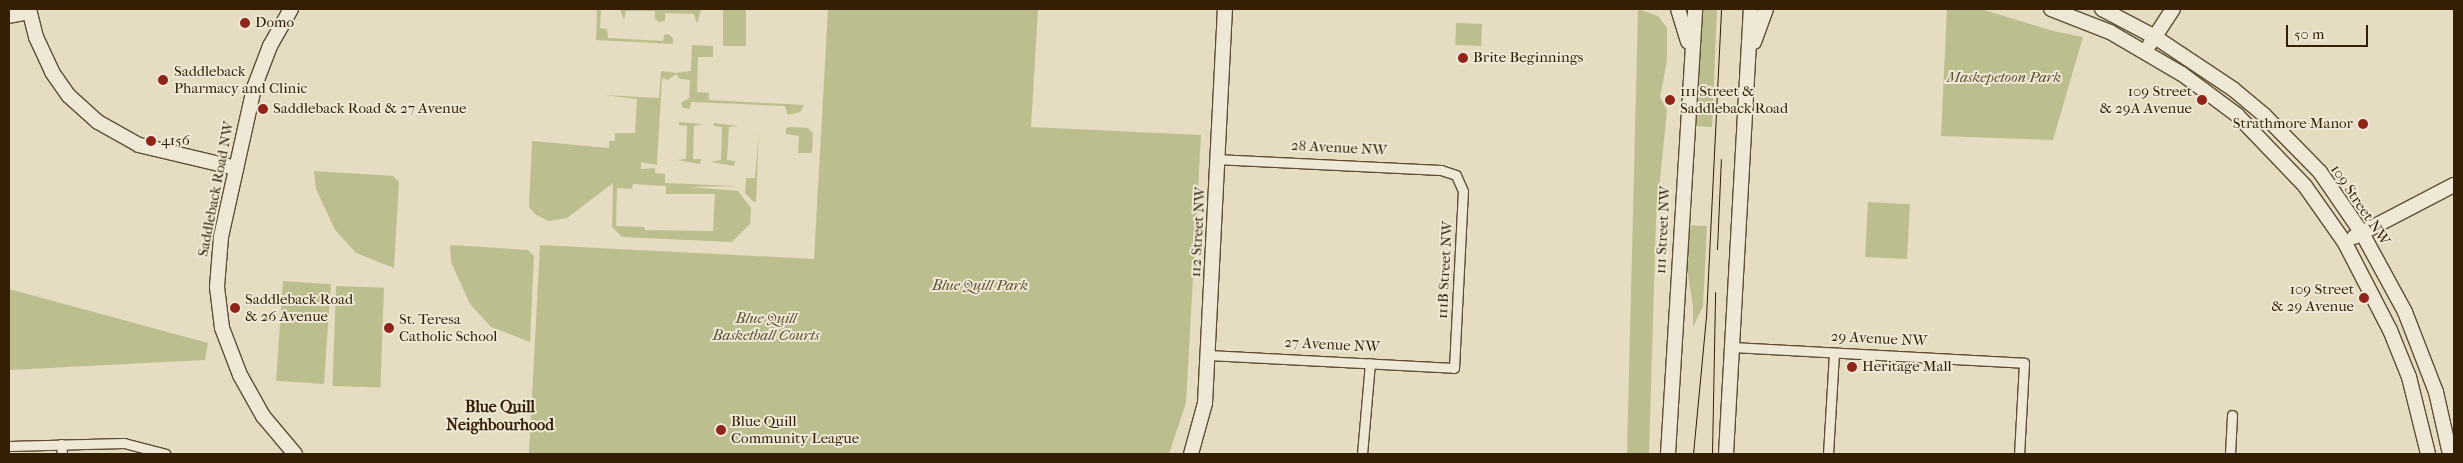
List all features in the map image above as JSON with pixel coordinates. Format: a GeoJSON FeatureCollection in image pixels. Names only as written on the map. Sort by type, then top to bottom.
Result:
{"type":"FeatureCollection","features":[{"type":"Feature","properties":{"kind":"street","name":"Saddleback Road NW"},"geometry":{"type":"LineString","coordinates":[[291,9],[262,65],[236,168],[218,256],[217,287],[222,328],[251,398],[295,454]]}},
{"type":"Feature","properties":{"kind":"street","name":"112 Street NW"},"geometry":{"type":"LineString","coordinates":[[1191,454],[1203,418],[1208,355],[1225,9]]}},
{"type":"Feature","properties":{"kind":"street"},"geometry":{"type":"LineString","coordinates":[[1678,9],[1691,51]]}},
{"type":"Feature","properties":{"kind":"street","name":"111 Street NW"},"geometry":{"type":"LineString","coordinates":[[1668,454],[1695,9]]}},
{"type":"Feature","properties":{"kind":"street"},"geometry":{"type":"LineString","coordinates":[[1726,454],[1751,9]]}},
{"type":"Feature","properties":{"kind":"street"},"geometry":{"type":"LineString","coordinates":[[1748,64],[1766,9]]}},
{"type":"Feature","properties":{"kind":"street"},"geometry":{"type":"LineString","coordinates":[[2051,9],[2102,29],[2145,51],[2212,96],[2262,139],[2305,186],[2345,243],[2400,353],[2417,401],[2428,454]]}},
{"type":"Feature","properties":{"kind":"street","name":"109 Street NW"},"geometry":{"type":"LineString","coordinates":[[2102,9],[2155,36],[2221,80],[2264,115],[2320,172],[2362,232],[2422,349],[2436,392],[2450,454]]}},
{"type":"Feature","properties":{"kind":"street"},"geometry":{"type":"LineString","coordinates":[[2145,51],[2173,9]]}},
{"type":"Feature","properties":{"kind":"street"},"geometry":{"type":"LineString","coordinates":[[9,16],[29,10],[36,37],[52,72],[69,96],[98,122],[139,145],[236,168]]}},
{"type":"Feature","properties":{"kind":"street","name":"28 Avenue NW"},"geometry":{"type":"LineString","coordinates":[[1219,159],[1442,170],[1456,175]]}},
{"type":"Feature","properties":{"kind":"street","name":"111B Street NW"},"geometry":{"type":"LineString","coordinates":[[1454,368],[1463,192],[1456,175]]}},
{"type":"Feature","properties":{"kind":"street"},"geometry":{"type":"LineString","coordinates":[[2345,243],[2362,232],[2454,185]]}},
{"type":"Feature","properties":{"kind":"street","name":"29 Avenue NW"},"geometry":{"type":"LineString","coordinates":[[1732,347],[2024,363],[2020,454]]}},
{"type":"Feature","properties":{"kind":"street"},"geometry":{"type":"LineString","coordinates":[[1828,454],[1834,353]]}},
{"type":"Feature","properties":{"kind":"street","name":"27 Avenue NW"},"geometry":{"type":"LineString","coordinates":[[1208,355],[1454,368]]}},
{"type":"Feature","properties":{"kind":"street"},"geometry":{"type":"LineString","coordinates":[[1362,454],[1370,363]]}},
{"type":"Feature","properties":{"kind":"street"},"geometry":{"type":"LineString","coordinates":[[2230,454],[2232,415]]}},
{"type":"Feature","properties":{"kind":"street"},"geometry":{"type":"LineString","coordinates":[[9,446],[124,443],[166,454]]}},
{"type":"Feature","properties":{"kind":"street"},"geometry":{"type":"LineString","coordinates":[[62,444],[62,454]]}},
{"type":"Feature","properties":{"kind":"green space"},"geometry":{"type":"Polygon","coordinates":[[[597,9],[601,9],[600,28],[607,29],[608,38],[663,41],[664,35],[668,34],[673,38],[673,44],[596,40],[597,9]]]}},
{"type":"Feature","properties":{"kind":"green space"},"geometry":{"type":"Polygon","coordinates":[[[620,9],[701,9],[697,24],[694,14],[665,13],[665,21],[659,22],[655,19],[655,11],[626,11],[624,20],[620,9]]]}},
{"type":"Feature","properties":{"kind":"green space"},"geometry":{"type":"Polygon","coordinates":[[[723,9],[746,9],[746,46],[723,46],[723,9]]]}},
{"type":"Feature","properties":{"kind":"green space","name":"Blue Quill Park"},"geometry":{"type":"Polygon","coordinates":[[[828,9],[1038,9],[1031,127],[1201,135],[1186,403],[1169,454],[529,454],[540,245],[814,259],[828,9]]]}},
{"type":"Feature","properties":{"kind":"green space"},"geometry":{"type":"Polygon","coordinates":[[[1638,9],[1658,16],[1667,28],[1667,61],[1660,97],[1667,110],[1656,220],[1649,454],[1627,454],[1638,9]]]}},
{"type":"Feature","properties":{"kind":"green space"},"geometry":{"type":"Polygon","coordinates":[[[1703,9],[1717,9],[1712,127],[1694,126],[1703,9]]]}},
{"type":"Feature","properties":{"kind":"green space","name":"Maskepetoon Park"},"geometry":{"type":"Polygon","coordinates":[[[1947,9],[1981,9],[2053,31],[2083,37],[2053,140],[1941,136],[1947,9]]]}},
{"type":"Feature","properties":{"kind":"green space"},"geometry":{"type":"Polygon","coordinates":[[[1456,23],[1482,24],[1481,46],[1455,45],[1456,23]]]}},
{"type":"Feature","properties":{"kind":"green space"},"geometry":{"type":"Polygon","coordinates":[[[692,45],[713,46],[713,57],[698,57],[697,92],[709,93],[709,100],[804,105],[800,112],[788,115],[785,106],[691,102],[690,109],[683,108],[681,103],[689,98],[690,80],[680,79],[676,74],[668,80],[662,78],[657,165],[641,162],[641,169],[655,168],[655,173],[665,174],[665,183],[738,186],[690,187],[738,191],[751,208],[750,224],[732,242],[622,237],[612,227],[613,183],[567,218],[549,221],[536,215],[529,207],[532,141],[609,148],[609,141],[615,141],[615,133],[635,133],[637,99],[604,95],[659,98],[661,71],[676,73],[691,71],[692,45]],[[633,184],[632,189],[617,188],[616,226],[644,227],[645,230],[713,231],[715,194],[666,194],[666,186],[633,184]]]}},
{"type":"Feature","properties":{"kind":"green space"},"geometry":{"type":"Polygon","coordinates":[[[679,122],[703,124],[694,126],[693,159],[701,159],[700,164],[677,160],[686,159],[687,126],[679,125],[679,122]]]}},
{"type":"Feature","properties":{"kind":"green space"},"geometry":{"type":"Polygon","coordinates":[[[714,123],[738,126],[729,127],[727,160],[735,161],[734,166],[711,162],[721,160],[722,127],[714,126],[714,123]]]}},
{"type":"Feature","properties":{"kind":"green space"},"geometry":{"type":"Polygon","coordinates":[[[786,128],[808,128],[813,133],[812,153],[798,153],[799,136],[786,134],[786,128]]]}},
{"type":"Feature","properties":{"kind":"green space"},"geometry":{"type":"Polygon","coordinates":[[[759,130],[756,202],[754,202],[745,193],[746,178],[755,178],[759,130]]]}},
{"type":"Feature","properties":{"kind":"green space"},"geometry":{"type":"Polygon","coordinates":[[[314,171],[393,176],[399,182],[394,268],[356,253],[335,230],[316,189],[314,171]]]}},
{"type":"Feature","properties":{"kind":"green space"},"geometry":{"type":"Polygon","coordinates":[[[1868,202],[1910,204],[1907,259],[1865,257],[1868,202]]]}},
{"type":"Feature","properties":{"kind":"green space"},"geometry":{"type":"Polygon","coordinates":[[[1686,225],[1707,226],[1703,306],[1693,327],[1693,306],[1685,256],[1686,225]]]}},
{"type":"Feature","properties":{"kind":"green space"},"geometry":{"type":"Polygon","coordinates":[[[450,245],[528,250],[534,256],[530,342],[491,327],[470,304],[451,262],[450,245]]]}},
{"type":"Feature","properties":{"kind":"green space"},"geometry":{"type":"Polygon","coordinates":[[[283,281],[331,284],[324,384],[276,381],[283,281]]]}},
{"type":"Feature","properties":{"kind":"green space"},"geometry":{"type":"Polygon","coordinates":[[[336,286],[384,288],[380,388],[333,386],[336,286]]]}},
{"type":"Feature","properties":{"kind":"green space"},"geometry":{"type":"Polygon","coordinates":[[[9,289],[208,343],[205,360],[9,370],[9,289]]]}},
{"type":"Feature","properties":{"kind":"tram line"},"geometry":{"type":"LineString","coordinates":[[1693,454],[1706,317],[1721,9]]}},
{"type":"Feature","properties":{"kind":"tram line"},"geometry":{"type":"LineString","coordinates":[[1717,249],[1721,159]]}},
{"type":"Feature","properties":{"kind":"tram line"},"geometry":{"type":"LineString","coordinates":[[1712,454],[1715,292]]}},
{"type":"Feature","properties":{"kind":"place","name":"Domo"},"geometry":{"type":"Point","coordinates":[245,23]}},
{"type":"Feature","properties":{"kind":"place","name":"Brite Beginnings"},"geometry":{"type":"Point","coordinates":[1463,58]}},
{"type":"Feature","properties":{"kind":"place","name":"Saddleback Pharmacy and Clinic"},"geometry":{"type":"Point","coordinates":[163,80]}},
{"type":"Feature","properties":{"kind":"place","name":"111 Street & Saddleback Road"},"geometry":{"type":"Point","coordinates":[1670,100]}},
{"type":"Feature","properties":{"kind":"place","name":"109 Street & 29A Avenue"},"geometry":{"type":"Point","coordinates":[2202,100]}},
{"type":"Feature","properties":{"kind":"place","name":"Saddleback Road & 27 Avenue"},"geometry":{"type":"Point","coordinates":[263,109]}},
{"type":"Feature","properties":{"kind":"place","name":"Strathmore Manor"},"geometry":{"type":"Point","coordinates":[2363,124]}},
{"type":"Feature","properties":{"kind":"place","name":"4156"},"geometry":{"type":"Point","coordinates":[151,141]}},
{"type":"Feature","properties":{"kind":"place","name":"109 Street & 29 Avenue"},"geometry":{"type":"Point","coordinates":[2364,298]}},
{"type":"Feature","properties":{"kind":"place","name":"Saddleback Road & 26 Avenue"},"geometry":{"type":"Point","coordinates":[235,308]}},
{"type":"Feature","properties":{"kind":"place","name":"St. Teresa Catholic School"},"geometry":{"type":"Point","coordinates":[389,328]}},
{"type":"Feature","properties":{"kind":"place","name":"Heritage Mall"},"geometry":{"type":"Point","coordinates":[1852,367]}},
{"type":"Feature","properties":{"kind":"place","name":"Blue Quill Community League"},"geometry":{"type":"Point","coordinates":[721,430]}},
{"type":"Feature","properties":{"kind":"district","name":"Blue Quill Neighbourhood"},"geometry":{"type":"Point","coordinates":[500,416]}},
{"type":"Feature","properties":{"kind":"park label","name":"Blue Quill Basketball Courts"},"geometry":{"type":"Point","coordinates":[766,326]}}]}
